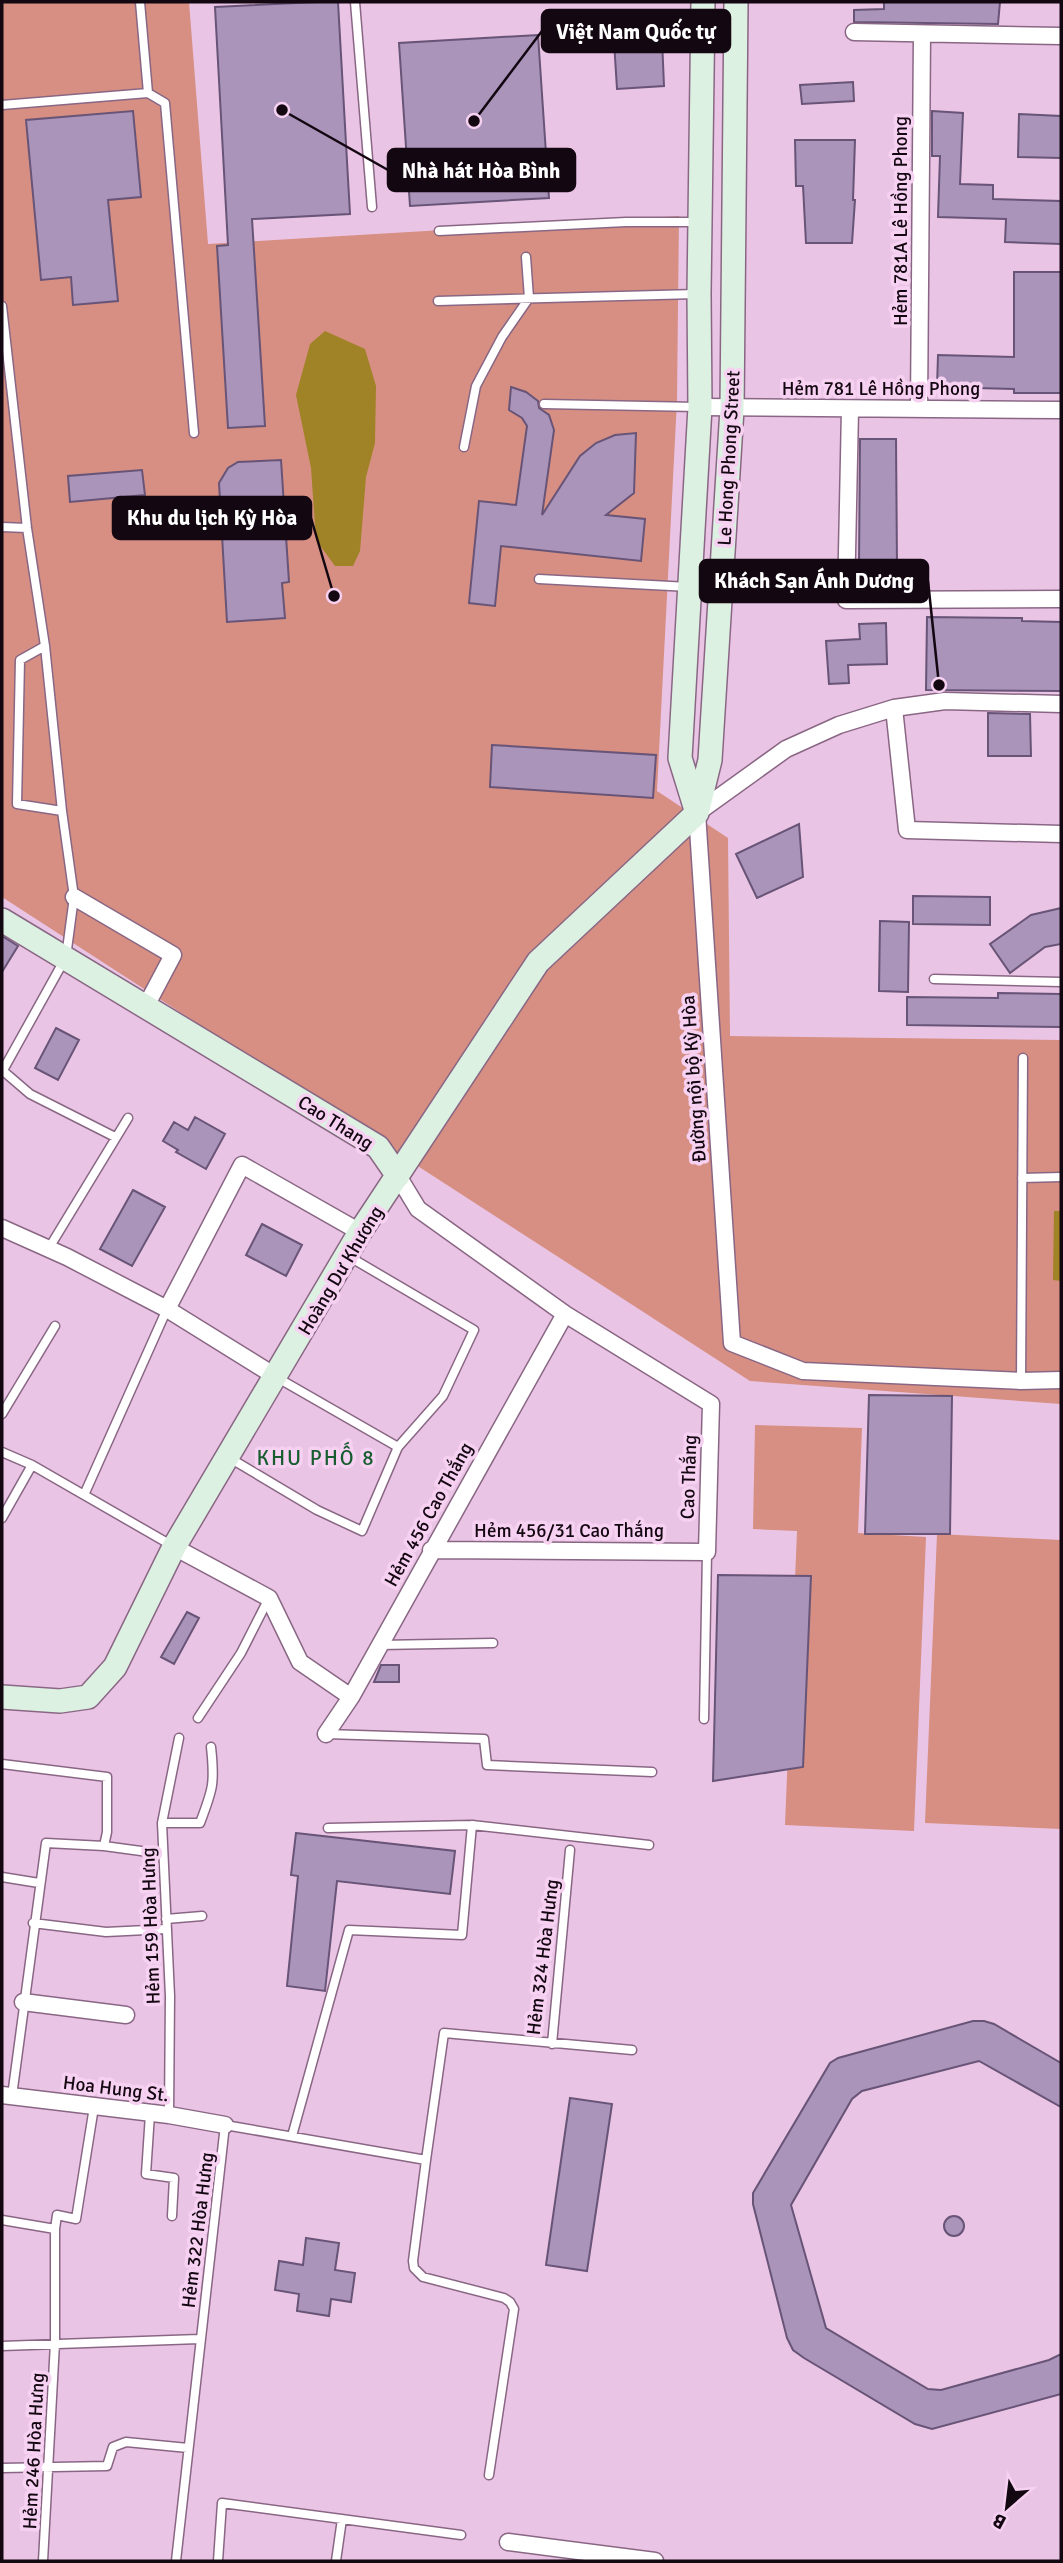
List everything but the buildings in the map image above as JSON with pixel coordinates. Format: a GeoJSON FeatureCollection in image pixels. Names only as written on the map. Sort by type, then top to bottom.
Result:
{"type":"FeatureCollection","features":[{"type":"Feature","properties":{"kind":"street","name":"Le Hong Phong Street"},"geometry":{"type":"LineString","coordinates":[[697,813],[680,758],[700,407],[703,2]]}},
{"type":"Feature","properties":{"kind":"street","name":"Le Hong Phong Street"},"geometry":{"type":"LineString","coordinates":[[697,813],[710,760],[732,409],[736,2]]}},
{"type":"Feature","properties":{"kind":"street"},"geometry":{"type":"LineString","coordinates":[[854,32],[1061,36]]}},
{"type":"Feature","properties":{"kind":"street","name":"Hẻm 781A Lê Hồng Phong"},"geometry":{"type":"LineString","coordinates":[[919,408],[922,34]]}},
{"type":"Feature","properties":{"kind":"street","name":"Hẻm 781 Lê Hồng Phong"},"geometry":{"type":"LineString","coordinates":[[700,407],[1061,410]]}},
{"type":"Feature","properties":{"kind":"street"},"geometry":{"type":"LineString","coordinates":[[850,410],[846,600],[1061,599]]}},
{"type":"Feature","properties":{"kind":"street"},"geometry":{"type":"LineString","coordinates":[[697,813],[786,749],[839,725],[894,708],[945,701],[1061,704]]}},
{"type":"Feature","properties":{"kind":"street"},"geometry":{"type":"LineString","coordinates":[[894,708],[907,830],[1061,834]]}},
{"type":"Feature","properties":{"kind":"street","name":"Hoàng Dư Khương"},"geometry":{"type":"LineString","coordinates":[[2,1697],[60,1701],[88,1697],[115,1668],[174,1547],[360,1232],[538,962],[697,813]]}},
{"type":"Feature","properties":{"kind":"street","name":"Đường nội bộ Kỳ Hòa"},"geometry":{"type":"LineString","coordinates":[[697,813],[732,1343],[803,1371],[1021,1381]]}},
{"type":"Feature","properties":{"kind":"street"},"geometry":{"type":"LineString","coordinates":[[74,897],[173,955],[146,1006]]}},
{"type":"Feature","properties":{"kind":"street","name":"Cao Thang"},"geometry":{"type":"LineString","coordinates":[[2,920],[378,1147],[418,1209],[565,1314],[711,1404],[707,1552]]}},
{"type":"Feature","properties":{"kind":"street"},"geometry":{"type":"LineString","coordinates":[[167,1309],[242,1165],[360,1232]]}},
{"type":"Feature","properties":{"kind":"street"},"geometry":{"type":"LineString","coordinates":[[2,1228],[48,1248],[167,1309],[275,1376]]}},
{"type":"Feature","properties":{"kind":"street","name":"Hẻm 456 Cao Thắng"},"geometry":{"type":"LineString","coordinates":[[326,1734],[351,1696],[565,1314]]}},
{"type":"Feature","properties":{"kind":"street"},"geometry":{"type":"LineString","coordinates":[[1021,1381],[1061,1380]]}},
{"type":"Feature","properties":{"kind":"street"},"geometry":{"type":"LineString","coordinates":[[174,1547],[269,1598],[300,1662],[351,1696]]}},
{"type":"Feature","properties":{"kind":"street","name":"Hẻm 456/31 Cao Thắng"},"geometry":{"type":"LineString","coordinates":[[431,1550],[707,1552]]}},
{"type":"Feature","properties":{"kind":"street"},"geometry":{"type":"LineString","coordinates":[[23,2001],[126,2014]]}},
{"type":"Feature","properties":{"kind":"street","name":"Hoa Hung St."},"geometry":{"type":"LineString","coordinates":[[7,2096],[225,2124]]}},
{"type":"Feature","properties":{"kind":"street"},"geometry":{"type":"LineString","coordinates":[[508,2542],[655,2561]]}},
{"type":"Feature","properties":{"kind":"lane"},"geometry":{"type":"LineString","coordinates":[[140,2],[148,93]]}},
{"type":"Feature","properties":{"kind":"lane"},"geometry":{"type":"LineString","coordinates":[[355,2],[372,207]]}},
{"type":"Feature","properties":{"kind":"lane"},"geometry":{"type":"LineString","coordinates":[[2,105],[148,93],[165,103],[194,433]]}},
{"type":"Feature","properties":{"kind":"lane"},"geometry":{"type":"LineString","coordinates":[[439,231],[626,222],[700,222]]}},
{"type":"Feature","properties":{"kind":"lane"},"geometry":{"type":"LineString","coordinates":[[464,447],[476,386],[502,337],[529,298],[526,257]]}},
{"type":"Feature","properties":{"kind":"lane"},"geometry":{"type":"LineString","coordinates":[[438,301],[699,294]]}},
{"type":"Feature","properties":{"kind":"lane"},"geometry":{"type":"LineString","coordinates":[[2,306],[27,528],[46,646],[62,811],[74,897],[65,957],[2,1071],[30,1094],[115,1137]]}},
{"type":"Feature","properties":{"kind":"lane"},"geometry":{"type":"LineString","coordinates":[[544,404],[700,407]]}},
{"type":"Feature","properties":{"kind":"lane"},"geometry":{"type":"LineString","coordinates":[[2,527],[27,528]]}},
{"type":"Feature","properties":{"kind":"lane"},"geometry":{"type":"LineString","coordinates":[[539,579],[688,587]]}},
{"type":"Feature","properties":{"kind":"lane"},"geometry":{"type":"LineString","coordinates":[[46,646],[20,660],[18,804],[62,811]]}},
{"type":"Feature","properties":{"kind":"lane"},"geometry":{"type":"LineString","coordinates":[[934,979],[1061,982]]}},
{"type":"Feature","properties":{"kind":"lane"},"geometry":{"type":"LineString","coordinates":[[1021,1381],[1023,1058]]}},
{"type":"Feature","properties":{"kind":"lane"},"geometry":{"type":"LineString","coordinates":[[48,1248],[128,1118]]}},
{"type":"Feature","properties":{"kind":"lane"},"geometry":{"type":"LineString","coordinates":[[1022,1178],[1061,1177]]}},
{"type":"Feature","properties":{"kind":"lane"},"geometry":{"type":"LineString","coordinates":[[228,1457],[317,1510],[362,1531],[398,1447],[443,1396],[474,1330],[348,1256]]}},
{"type":"Feature","properties":{"kind":"lane"},"geometry":{"type":"LineString","coordinates":[[84,1495],[167,1309]]}},
{"type":"Feature","properties":{"kind":"lane"},"geometry":{"type":"LineString","coordinates":[[2,1414],[55,1326]]}},
{"type":"Feature","properties":{"kind":"lane"},"geometry":{"type":"LineString","coordinates":[[275,1376],[398,1447]]}},
{"type":"Feature","properties":{"kind":"lane"},"geometry":{"type":"LineString","coordinates":[[2,1452],[32,1465],[174,1547]]}},
{"type":"Feature","properties":{"kind":"lane"},"geometry":{"type":"LineString","coordinates":[[2,1518],[32,1465]]}},
{"type":"Feature","properties":{"kind":"lane"},"geometry":{"type":"LineString","coordinates":[[704,1719],[707,1552]]}},
{"type":"Feature","properties":{"kind":"lane"},"geometry":{"type":"LineString","coordinates":[[198,1718],[241,1653],[269,1598]]}},
{"type":"Feature","properties":{"kind":"lane"},"geometry":{"type":"LineString","coordinates":[[379,1645],[493,1643]]}},
{"type":"Feature","properties":{"kind":"lane"},"geometry":{"type":"LineString","coordinates":[[326,1734],[484,1739],[487,1765],[652,1772]]}},
{"type":"Feature","properties":{"kind":"lane","name":"Hẻm 159 Hòa Hưng"},"geometry":{"type":"LineString","coordinates":[[169,2115],[170,1996],[162,1823],[179,1738]]}},
{"type":"Feature","properties":{"kind":"lane"},"geometry":{"type":"LineString","coordinates":[[162,1823],[200,1823],[213,1789],[211,1747]]}},
{"type":"Feature","properties":{"kind":"lane"},"geometry":{"type":"LineString","coordinates":[[2,1764],[107,1777],[107,1832],[104,1846]]}},
{"type":"Feature","properties":{"kind":"lane"},"geometry":{"type":"LineString","coordinates":[[292,2136],[349,1930],[461,1936],[472,1825]]}},
{"type":"Feature","properties":{"kind":"lane"},"geometry":{"type":"LineString","coordinates":[[328,1828],[472,1825],[649,1846]]}},
{"type":"Feature","properties":{"kind":"lane"},"geometry":{"type":"LineString","coordinates":[[7,2096],[46,1843],[104,1846],[163,1854]]}},
{"type":"Feature","properties":{"kind":"lane","name":"Hẻm 324 Hòa Hưng"},"geometry":{"type":"LineString","coordinates":[[489,2475],[514,2309],[504,2298],[423,2277],[414,2268],[426,2160],[444,2033],[552,2044],[570,1850]]}},
{"type":"Feature","properties":{"kind":"lane"},"geometry":{"type":"LineString","coordinates":[[2,1877],[39,1884]]}},
{"type":"Feature","properties":{"kind":"lane"},"geometry":{"type":"LineString","coordinates":[[166,1919],[202,1916]]}},
{"type":"Feature","properties":{"kind":"lane"},"geometry":{"type":"LineString","coordinates":[[33,1923],[106,1933],[167,1929]]}},
{"type":"Feature","properties":{"kind":"lane"},"geometry":{"type":"LineString","coordinates":[[552,2044],[632,2050]]}},
{"type":"Feature","properties":{"kind":"lane"},"geometry":{"type":"LineString","coordinates":[[55,2343],[57,2215],[76,2219],[94,2107]]}},
{"type":"Feature","properties":{"kind":"lane"},"geometry":{"type":"LineString","coordinates":[[149,2114],[146,2174],[174,2178],[172,2216]]}},
{"type":"Feature","properties":{"kind":"lane"},"geometry":{"type":"LineString","coordinates":[[225,2124],[426,2160]]}},
{"type":"Feature","properties":{"kind":"lane","name":"Hẻm 322 Hòa Hưng"},"geometry":{"type":"LineString","coordinates":[[176,2561],[225,2124]]}},
{"type":"Feature","properties":{"kind":"lane"},"geometry":{"type":"LineString","coordinates":[[2,2220],[55,2229]]}},
{"type":"Feature","properties":{"kind":"lane","name":"Hẻm 246 Hòa Hưng"},"geometry":{"type":"LineString","coordinates":[[2,2346],[199,2339]]}},
{"type":"Feature","properties":{"kind":"lane","name":"Hẻm 246 Hòa Hưng"},"geometry":{"type":"LineString","coordinates":[[43,2561],[55,2343]]}},
{"type":"Feature","properties":{"kind":"lane"},"geometry":{"type":"LineString","coordinates":[[2,2468],[107,2466],[113,2447],[126,2442],[188,2448]]}},
{"type":"Feature","properties":{"kind":"lane"},"geometry":{"type":"LineString","coordinates":[[218,2561],[222,2503],[461,2535]]}},
{"type":"Feature","properties":{"kind":"lane"},"geometry":{"type":"LineString","coordinates":[[336,2561],[342,2519]]}},
{"type":"Feature","properties":{"kind":"shaded area"},"geometry":{"type":"Polygon","coordinates":[[[2,2],[189,2],[208,244],[679,216],[677,400],[657,791],[728,838],[730,1036],[1061,1040],[1061,1404],[750,1381],[2,897],[2,2]]]}},
{"type":"Feature","properties":{"kind":"shaded area"},"geometry":{"type":"Polygon","coordinates":[[[325,331],[365,349],[376,386],[375,443],[366,477],[360,551],[353,566],[335,566],[316,540],[311,468],[296,395],[310,344],[325,331]]]}},
{"type":"Feature","properties":{"kind":"shaded area"},"geometry":{"type":"Polygon","coordinates":[[[1054,1211],[1061,1211],[1061,1281],[1053,1280],[1054,1211]]]}},
{"type":"Feature","properties":{"kind":"shaded area"},"geometry":{"type":"Polygon","coordinates":[[[755,1425],[862,1428],[858,1533],[926,1537],[914,1831],[785,1825],[797,1531],[753,1529],[755,1425]]]}},
{"type":"Feature","properties":{"kind":"shaded area"},"geometry":{"type":"Polygon","coordinates":[[[937,1534],[1061,1540],[1061,1829],[925,1823],[937,1534]]]}},
{"type":"Feature","properties":{"kind":"place","name":"Nhà hát Hòa Bình"},"geometry":{"type":"Point","coordinates":[282,110]}},
{"type":"Feature","properties":{"kind":"place","name":"Việt Nam Quốc tự"},"geometry":{"type":"Point","coordinates":[474,121]}},
{"type":"Feature","properties":{"kind":"place","name":"Khu du lịch Kỳ Hòa"},"geometry":{"type":"Point","coordinates":[334,596]}},
{"type":"Feature","properties":{"kind":"place","name":"Khách Sạn Ánh Dương"},"geometry":{"type":"Point","coordinates":[939,685]}},
{"type":"Feature","properties":{"kind":"district","name":"KHU PHỐ 8"},"geometry":{"type":"Point","coordinates":[316,1458]}}]}
